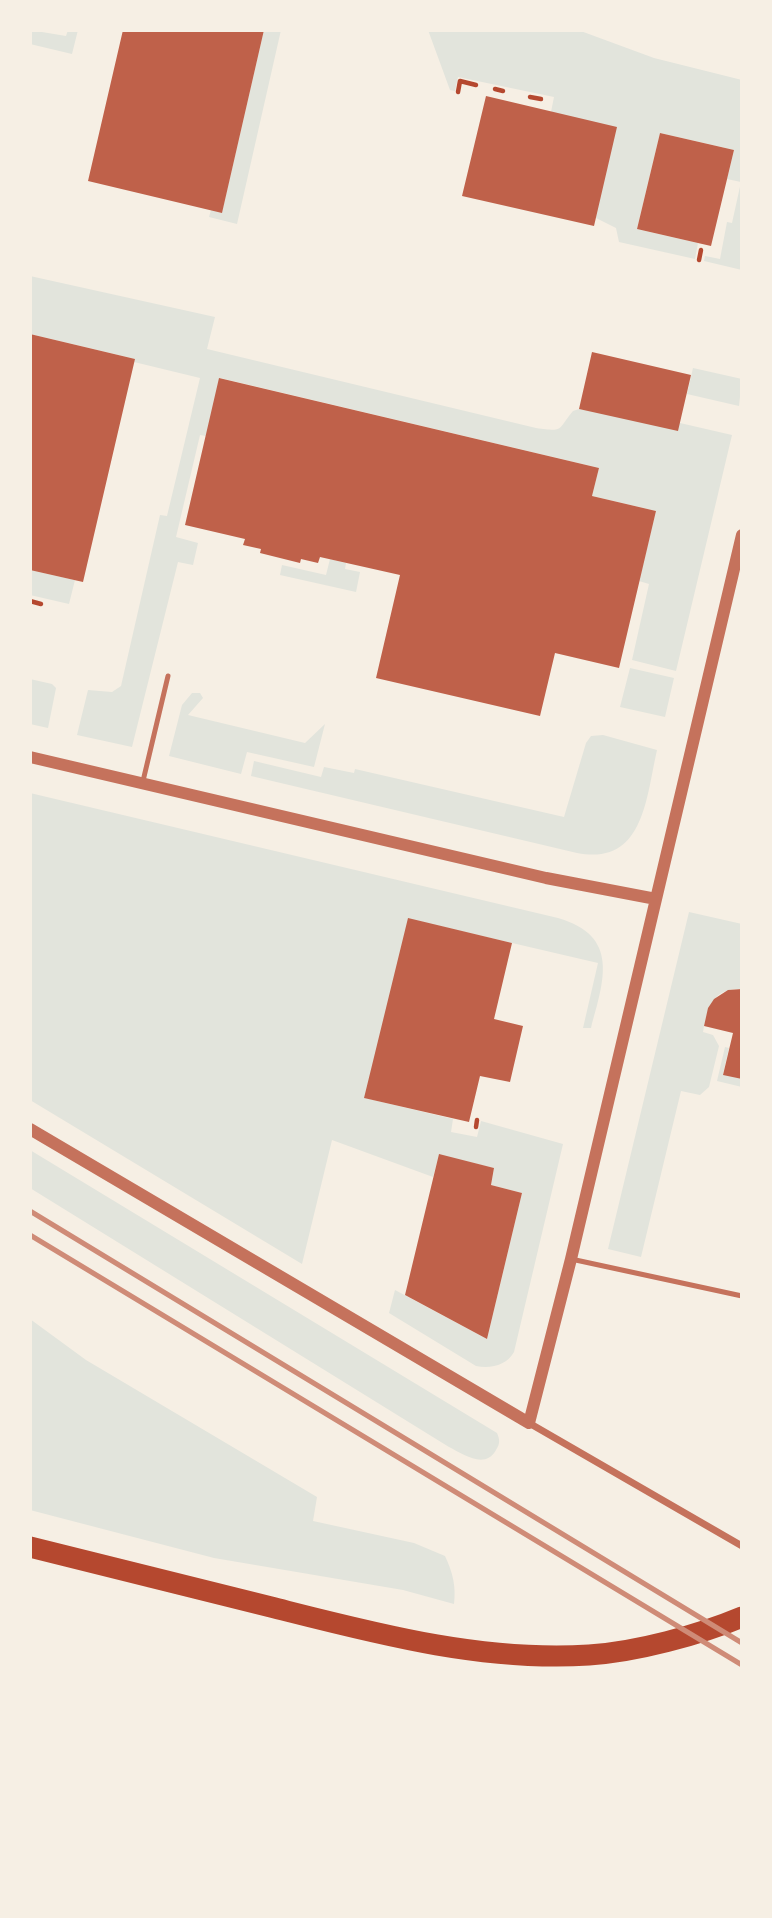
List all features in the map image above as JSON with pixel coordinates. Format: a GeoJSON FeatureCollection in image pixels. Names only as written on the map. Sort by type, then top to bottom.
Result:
{"type":"FeatureCollection","features":[{"type":"Feature","properties":{"kind":"highway"},"geometry":{"type":"LineString","coordinates":[[30,1546],[384,1635],[481,1651],[535,1656],[590,1655],[659,1643],[742,1617]]}},
{"type":"Feature","properties":{"kind":"street"},"geometry":{"type":"LineString","coordinates":[[529,1423],[742,535]]}},
{"type":"Feature","properties":{"kind":"street"},"geometry":{"type":"LineString","coordinates":[[30,757],[546,878],[656,899]]}},
{"type":"Feature","properties":{"kind":"street"},"geometry":{"type":"LineString","coordinates":[[30,1129],[742,1546]]}},
{"type":"Feature","properties":{"kind":"lane"},"geometry":{"type":"LineString","coordinates":[[142,783],[168,676]]}},
{"type":"Feature","properties":{"kind":"lane"},"geometry":{"type":"LineString","coordinates":[[570,1259],[742,1296]]}},
{"type":"Feature","properties":{"kind":"path"},"geometry":{"type":"LineString","coordinates":[[458,92],[460,81],[476,85]]}},
{"type":"Feature","properties":{"kind":"path"},"geometry":{"type":"LineString","coordinates":[[495,89],[503,91]]}},
{"type":"Feature","properties":{"kind":"path"},"geometry":{"type":"LineString","coordinates":[[530,97],[541,99]]}},
{"type":"Feature","properties":{"kind":"path"},"geometry":{"type":"LineString","coordinates":[[699,260],[701,250]]}},
{"type":"Feature","properties":{"kind":"path"},"geometry":{"type":"LineString","coordinates":[[30,601],[41,604]]}},
{"type":"Feature","properties":{"kind":"path"},"geometry":{"type":"LineString","coordinates":[[476,1127],[477,1120]]}},
{"type":"Feature","properties":{"kind":"shaded area"},"geometry":{"type":"Polygon","coordinates":[[[30,30],[66,36],[68,30],[78,30],[72,54],[30,44],[30,30]]]}},
{"type":"Feature","properties":{"kind":"shaded area"},"geometry":{"type":"Polygon","coordinates":[[[264,30],[281,30],[237,224],[209,217],[211,210],[222,212],[264,30]]]}},
{"type":"Feature","properties":{"kind":"shaded area"},"geometry":{"type":"Polygon","coordinates":[[[428,30],[578,30],[654,58],[742,80],[742,270],[704,261],[705,256],[720,259],[727,222],[732,223],[741,182],[727,179],[734,150],[660,133],[637,229],[698,243],[695,259],[619,242],[616,228],[596,218],[551,112],[554,97],[458,77],[455,91],[450,90],[428,30]]]}},
{"type":"Feature","properties":{"kind":"shaded area"},"geometry":{"type":"Polygon","coordinates":[[[30,276],[215,317],[207,349],[536,428],[559,428],[573,411],[579,409],[680,423],[732,435],[676,671],[632,660],[649,584],[639,581],[656,511],[592,496],[599,468],[220,378],[206,436],[200,435],[176,537],[198,543],[193,565],[178,562],[132,747],[77,735],[88,690],[112,692],[121,686],[160,515],[167,516],[200,378],[134,362],[135,359],[30,334],[30,276]]]}},
{"type":"Feature","properties":{"kind":"shaded area"},"geometry":{"type":"Polygon","coordinates":[[[693,368],[742,379],[739,406],[687,394],[693,368]]]}},
{"type":"Feature","properties":{"kind":"shaded area"},"geometry":{"type":"Polygon","coordinates":[[[330,559],[346,563],[345,569],[360,572],[356,592],[280,575],[282,565],[326,575],[330,559]]]}},
{"type":"Feature","properties":{"kind":"shaded area"},"geometry":{"type":"Polygon","coordinates":[[[30,570],[75,580],[69,604],[30,595],[30,570]]]}},
{"type":"Feature","properties":{"kind":"shaded area"},"geometry":{"type":"Polygon","coordinates":[[[630,668],[674,678],[665,717],[620,707],[630,668]]]}},
{"type":"Feature","properties":{"kind":"shaded area"},"geometry":{"type":"Polygon","coordinates":[[[30,679],[52,684],[56,688],[48,728],[30,724],[30,679]]]}},
{"type":"Feature","properties":{"kind":"shaded area"},"geometry":{"type":"Polygon","coordinates":[[[192,693],[200,693],[203,698],[188,715],[305,743],[325,724],[314,767],[247,752],[241,774],[169,756],[182,705],[192,693]]]}},
{"type":"Feature","properties":{"kind":"shaded area"},"geometry":{"type":"Polygon","coordinates":[[[603,735],[657,750],[645,807],[638,824],[629,839],[616,849],[599,854],[577,853],[251,776],[254,761],[321,777],[324,767],[354,773],[355,769],[564,817],[586,743],[591,736],[603,735]]]}},
{"type":"Feature","properties":{"kind":"shaded area"},"geometry":{"type":"Polygon","coordinates":[[[30,793],[558,918],[578,926],[591,936],[599,948],[603,977],[591,1028],[583,1028],[598,963],[409,919],[365,1098],[453,1119],[451,1132],[477,1137],[481,1121],[563,1144],[514,1352],[507,1360],[493,1366],[476,1366],[389,1313],[395,1290],[487,1339],[522,1193],[491,1185],[494,1168],[439,1155],[433,1177],[332,1140],[302,1264],[30,1100],[30,793]]]}},
{"type":"Feature","properties":{"kind":"shaded area"},"geometry":{"type":"Polygon","coordinates":[[[689,912],[742,924],[742,989],[724,992],[710,1007],[703,1032],[713,1035],[719,1046],[709,1087],[700,1095],[681,1091],[641,1257],[608,1249],[689,912]]]}},
{"type":"Feature","properties":{"kind":"shaded area"},"geometry":{"type":"Polygon","coordinates":[[[725,1047],[729,1048],[723,1074],[742,1079],[742,1087],[717,1081],[725,1047]]]}},
{"type":"Feature","properties":{"kind":"shaded area"},"geometry":{"type":"Polygon","coordinates":[[[30,1150],[497,1433],[499,1442],[496,1450],[491,1456],[480,1460],[449,1447],[30,1188],[30,1150]]]}},
{"type":"Feature","properties":{"kind":"shaded area"},"geometry":{"type":"Polygon","coordinates":[[[30,1319],[86,1360],[317,1497],[313,1521],[414,1543],[445,1556],[453,1580],[454,1604],[403,1590],[214,1558],[30,1510],[30,1319]]]}},
{"type":"Feature","properties":{"kind":"building"},"geometry":{"type":"Polygon","coordinates":[[[123,30],[264,30],[222,213],[88,181],[123,30]]]}},
{"type":"Feature","properties":{"kind":"building"},"geometry":{"type":"Polygon","coordinates":[[[486,96],[617,127],[594,226],[462,196],[486,96]]]}},
{"type":"Feature","properties":{"kind":"building"},"geometry":{"type":"Polygon","coordinates":[[[660,133],[734,150],[711,246],[637,229],[660,133]]]}},
{"type":"Feature","properties":{"kind":"building"},"geometry":{"type":"Polygon","coordinates":[[[30,334],[135,359],[83,582],[30,570],[30,334]]]}},
{"type":"Feature","properties":{"kind":"building"},"geometry":{"type":"Polygon","coordinates":[[[592,352],[691,375],[678,431],[579,409],[592,352]]]}},
{"type":"Feature","properties":{"kind":"building"},"geometry":{"type":"Polygon","coordinates":[[[219,378],[599,468],[592,496],[656,511],[619,668],[555,653],[540,716],[376,678],[400,575],[320,557],[318,563],[301,559],[300,563],[260,553],[261,549],[243,545],[245,539],[185,525],[219,378]]]}},
{"type":"Feature","properties":{"kind":"building"},"geometry":{"type":"Polygon","coordinates":[[[408,918],[512,943],[494,1019],[523,1026],[510,1082],[480,1076],[469,1122],[364,1098],[408,918]]]}},
{"type":"Feature","properties":{"kind":"building"},"geometry":{"type":"Polygon","coordinates":[[[742,989],[742,1079],[723,1075],[733,1033],[704,1026],[708,1008],[714,999],[728,990],[742,989]]]}},
{"type":"Feature","properties":{"kind":"building"},"geometry":{"type":"Polygon","coordinates":[[[439,1154],[494,1168],[491,1185],[522,1193],[487,1339],[405,1295],[439,1154]]]}},
{"type":"Feature","properties":{"kind":"railway"},"geometry":{"type":"LineString","coordinates":[[30,1211],[742,1643]]}},
{"type":"Feature","properties":{"kind":"railway"},"geometry":{"type":"LineString","coordinates":[[30,1235],[742,1665]]}}]}
